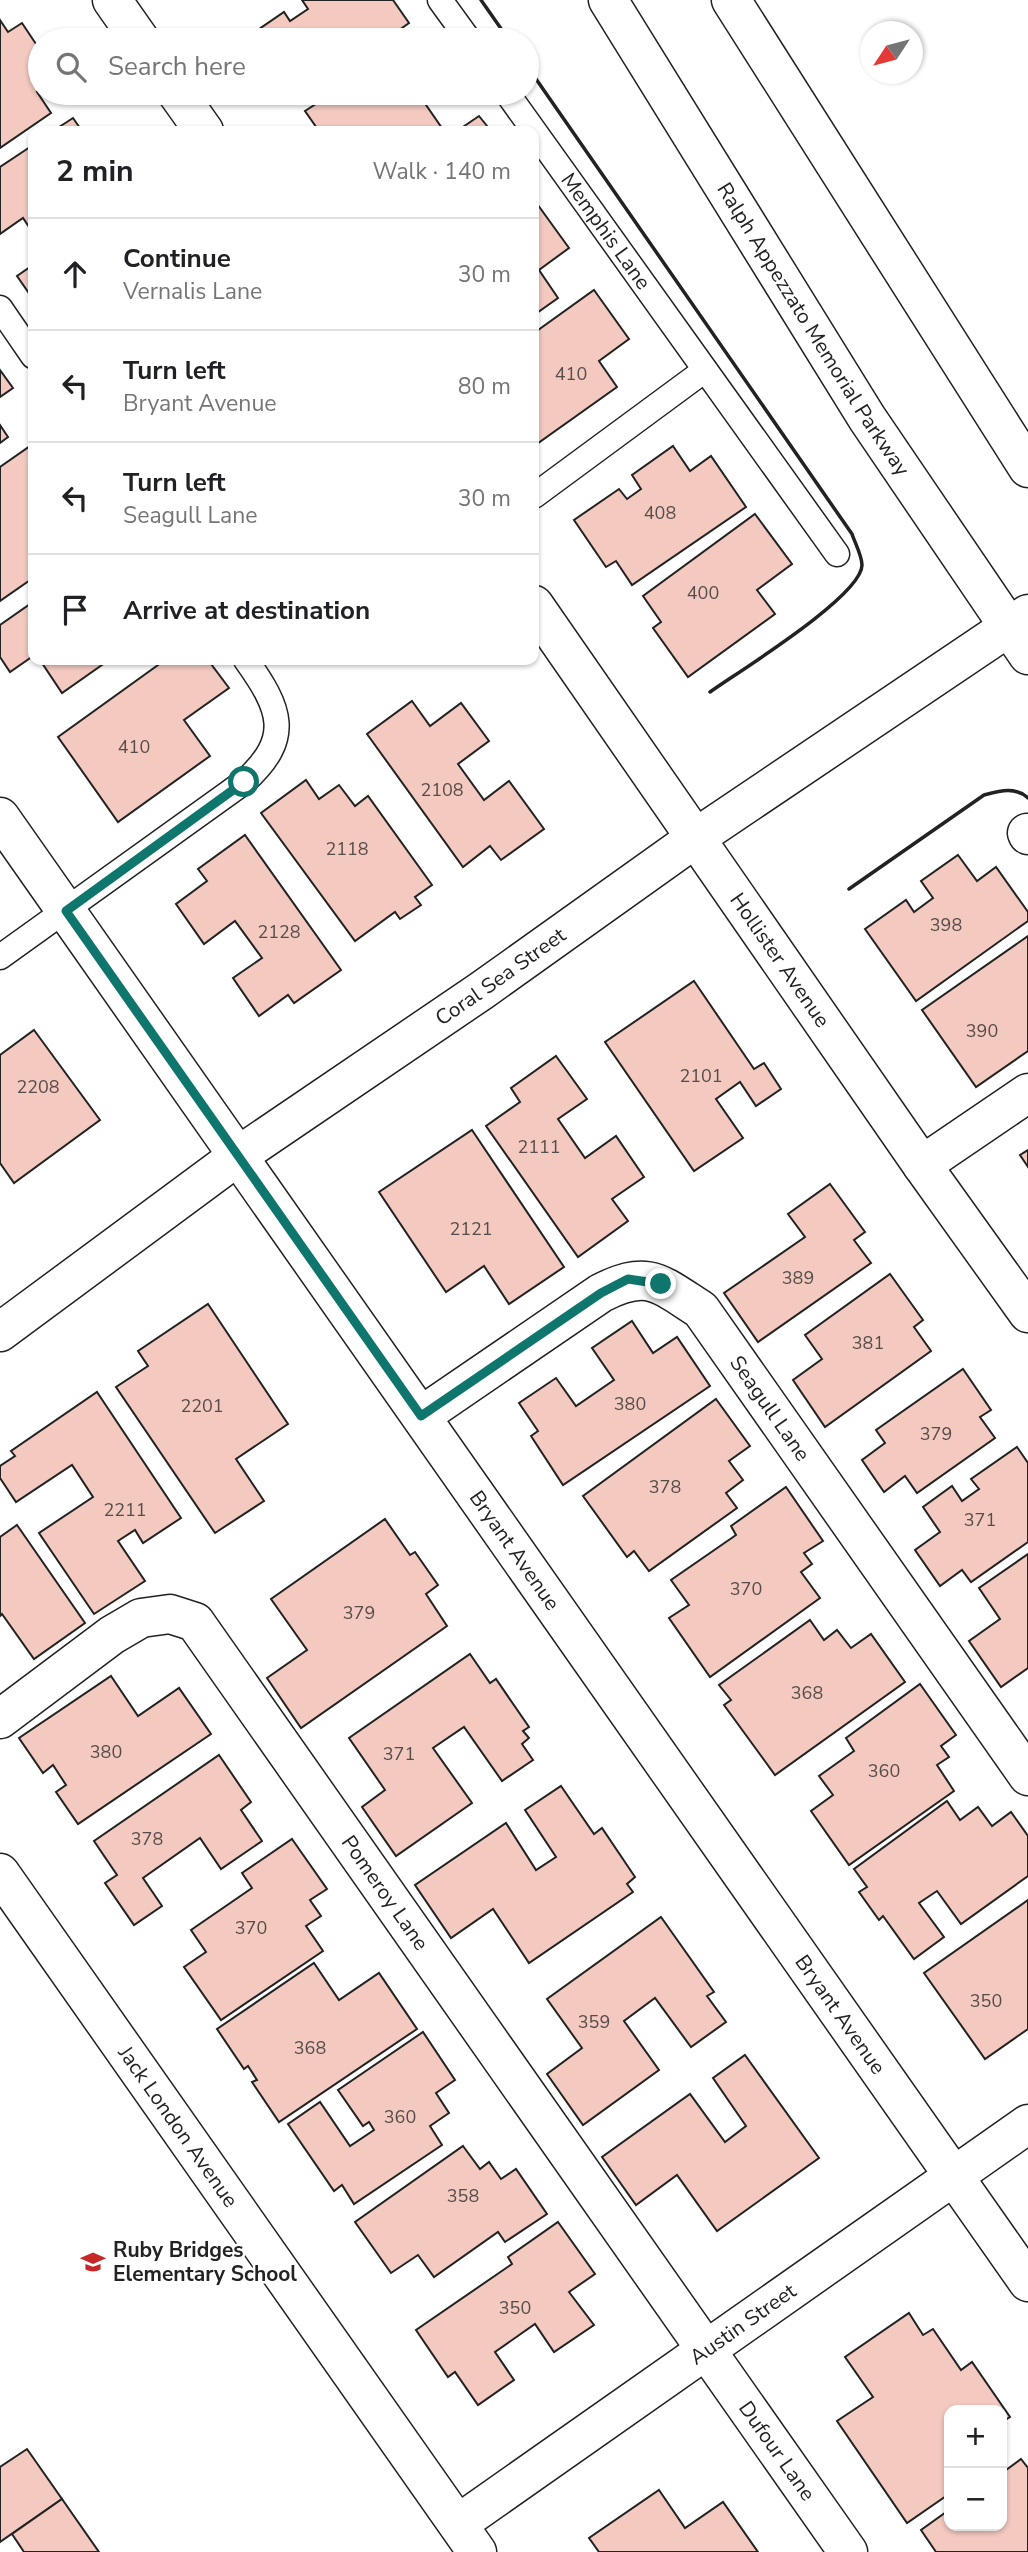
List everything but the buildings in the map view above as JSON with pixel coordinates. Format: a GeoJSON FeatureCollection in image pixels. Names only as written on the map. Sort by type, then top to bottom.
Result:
{"type":"FeatureCollection","features":[{"type":"Feature","properties":{"kind":"street"},"geometry":{"type":"LineString","coordinates":[[112,0],[132,28]]}},
{"type":"Feature","properties":{"kind":"street","name":"Ralph Appezzato Memorial Parkway"},"geometry":{"type":"LineString","coordinates":[[608,0],[867,418],[1021,632]]}},
{"type":"Feature","properties":{"kind":"street"},"geometry":{"type":"LineString","coordinates":[[731,0],[1028,468]]}},
{"type":"Feature","properties":{"kind":"street"},"geometry":{"type":"LineString","coordinates":[[186,105],[200,126]]}},
{"type":"Feature","properties":{"kind":"street","name":"Hollister Avenue"},"geometry":{"type":"LineString","coordinates":[[539,612],[922,1165],[1028,1313]]}},
{"type":"Feature","properties":{"kind":"street","name":"Coral Sea Street"},"geometry":{"type":"LineString","coordinates":[[0,1332],[239,1156],[481,991],[697,837],[1021,632]]}},
{"type":"Feature","properties":{"kind":"street","name":"Bryant Avenue"},"geometry":{"type":"LineString","coordinates":[[0,817],[1028,2282]]}},
{"type":"Feature","properties":{"kind":"street"},"geometry":{"type":"LineString","coordinates":[[922,1165],[1028,1093]]}},
{"type":"Feature","properties":{"kind":"street","name":"Seagull Lane"},"geometry":{"type":"LineString","coordinates":[[421,1416],[601,1293],[628,1279],[661,1284],[701,1310],[1028,1776]]}},
{"type":"Feature","properties":{"kind":"street","name":"Pomeroy Lane"},"geometry":{"type":"LineString","coordinates":[[0,1719],[112,1635],[141,1618],[170,1614],[195,1622],[707,2350]]}},
{"type":"Feature","properties":{"kind":"street","name":"Jack London Avenue"},"geometry":{"type":"LineString","coordinates":[[0,1874],[468,2538]]}},
{"type":"Feature","properties":{"kind":"street","name":"Austin Street"},"geometry":{"type":"LineString","coordinates":[[468,2538],[707,2350],[1028,2124]]}},
{"type":"Feature","properties":{"kind":"street","name":"Dufour Lane"},"geometry":{"type":"LineString","coordinates":[[707,2350],[848,2552]]}},
{"type":"Feature","properties":{"kind":"lane"},"geometry":{"type":"LineString","coordinates":[[440,0],[460,28]]}},
{"type":"Feature","properties":{"kind":"lane","name":"Memphis Lane"},"geometry":{"type":"LineString","coordinates":[[515,105],[530,126]]}},
{"type":"Feature","properties":{"kind":"lane","name":"Memphis Lane"},"geometry":{"type":"LineString","coordinates":[[539,139],[837,554]]}},
{"type":"Feature","properties":{"kind":"lane"},"geometry":{"type":"LineString","coordinates":[[0,308],[28,349]]}},
{"type":"Feature","properties":{"kind":"lane"},"geometry":{"type":"LineString","coordinates":[[539,492],[705,370]]}},
{"type":"Feature","properties":{"kind":"lane"},"geometry":{"type":"LineString","coordinates":[[0,957],[244,782],[264,764],[274,743],[277,712],[249,665]]}},
{"type":"Feature","properties":{"kind":"wall"},"geometry":{"type":"LineString","coordinates":[[481,0],[501,28]]}},
{"type":"Feature","properties":{"kind":"wall"},"geometry":{"type":"LineString","coordinates":[[539,83],[852,534],[861,558],[862,565],[857,579],[821,614],[710,692]]}},
{"type":"Feature","properties":{"kind":"wall"},"geometry":{"type":"LineString","coordinates":[[849,889],[984,795],[1012,791],[1028,798]]}},
{"type":"Feature","properties":{"kind":"place","name":"Ruby Bridges Elementary School"},"geometry":{"type":"Point","coordinates":[93,2262]}},
{"type":"Feature","properties":{"kind":"route"},"geometry":{"type":"LineString","coordinates":[[244,782],[66,911],[421,1416],[601,1293],[628,1279],[661,1284]]}}]}
